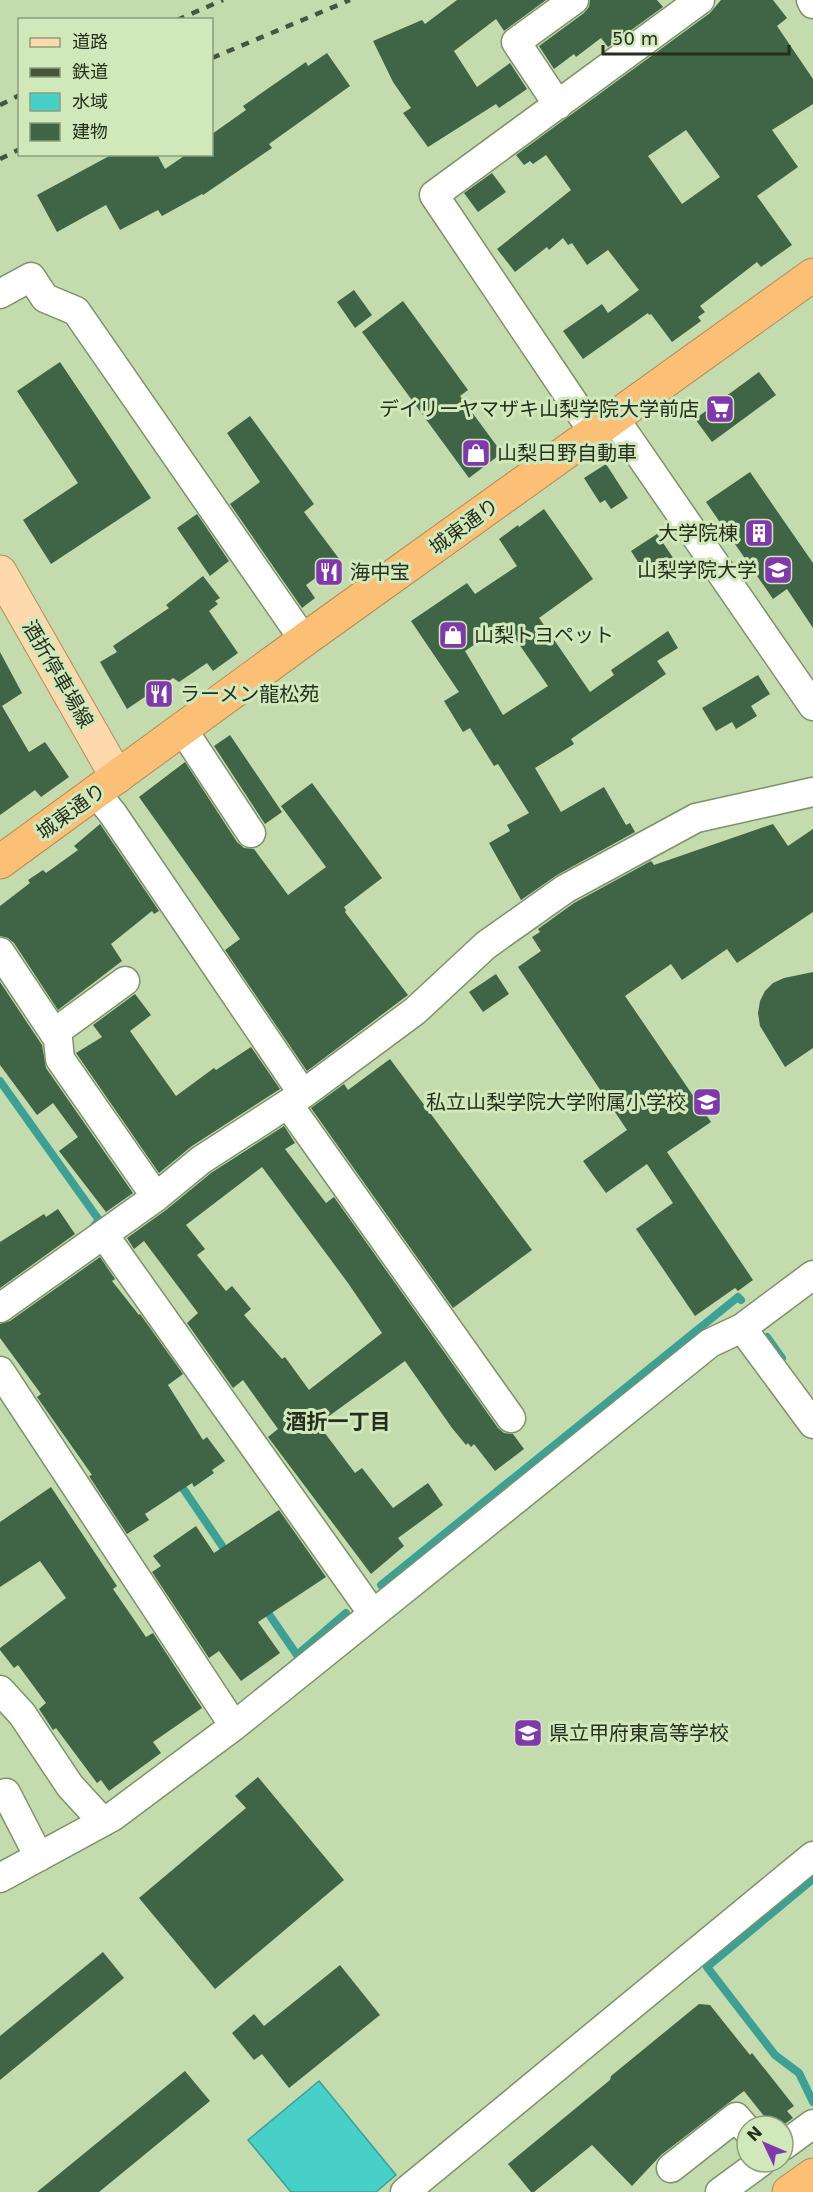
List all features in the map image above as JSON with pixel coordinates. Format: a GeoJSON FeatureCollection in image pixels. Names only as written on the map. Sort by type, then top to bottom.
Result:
{"type":"FeatureCollection","features":[{"type":"Feature","properties":{"kind":"highway","name":"城東通り"},"geometry":{"type":"LineString","coordinates":[[0,862],[304,640],[813,275]]}},
{"type":"Feature","properties":{"kind":"highway"},"geometry":{"type":"LineString","coordinates":[[789,2192],[813,2175]]}},
{"type":"Feature","properties":{"kind":"main road","name":"酒折停車場線"},"geometry":{"type":"LineString","coordinates":[[0,572],[106,785]]}},
{"type":"Feature","properties":{"kind":"street"},"geometry":{"type":"LineString","coordinates":[[558,105],[516,42],[574,0]]}},
{"type":"Feature","properties":{"kind":"street"},"geometry":{"type":"LineString","coordinates":[[684,4],[558,105],[434,195],[813,706]]}},
{"type":"Feature","properties":{"kind":"street"},"geometry":{"type":"LineString","coordinates":[[0,294],[31,277],[45,298],[76,310],[304,640]]}},
{"type":"Feature","properties":{"kind":"street"},"geometry":{"type":"LineString","coordinates":[[183,729],[251,832]]}},
{"type":"Feature","properties":{"kind":"street"},"geometry":{"type":"LineString","coordinates":[[106,785],[120,823],[295,1099],[511,1418]]}},
{"type":"Feature","properties":{"kind":"street"},"geometry":{"type":"LineString","coordinates":[[0,1308],[156,1197],[201,1160],[295,1099],[415,1011],[486,945],[565,889],[696,818],[813,792]]}},
{"type":"Feature","properties":{"kind":"street"},"geometry":{"type":"LineString","coordinates":[[0,952],[58,1039],[60,1059],[156,1197]]}},
{"type":"Feature","properties":{"kind":"street"},"geometry":{"type":"LineString","coordinates":[[54,1033],[125,981]]}},
{"type":"Feature","properties":{"kind":"street"},"geometry":{"type":"LineString","coordinates":[[104,1234],[373,1614]]}},
{"type":"Feature","properties":{"kind":"street"},"geometry":{"type":"LineString","coordinates":[[0,1878],[103,1822],[234,1726],[710,1343],[742,1328],[813,1275]]}},
{"type":"Feature","properties":{"kind":"street"},"geometry":{"type":"LineString","coordinates":[[742,1328],[813,1424]]}},
{"type":"Feature","properties":{"kind":"street"},"geometry":{"type":"LineString","coordinates":[[0,1371],[234,1726]]}},
{"type":"Feature","properties":{"kind":"street"},"geometry":{"type":"LineString","coordinates":[[0,1690],[22,1714],[70,1786],[103,1822]]}},
{"type":"Feature","properties":{"kind":"street"},"geometry":{"type":"LineString","coordinates":[[0,1797],[6,1793],[39,1857]]}},
{"type":"Feature","properties":{"kind":"street"},"geometry":{"type":"LineString","coordinates":[[405,2192],[813,1856]]}},
{"type":"Feature","properties":{"kind":"street"},"geometry":{"type":"LineString","coordinates":[[671,2168],[735,2117]]}},
{"type":"Feature","properties":{"kind":"street"},"geometry":{"type":"LineString","coordinates":[[795,2137],[813,2124]]}},
{"type":"Feature","properties":{"kind":"street"},"geometry":{"type":"LineString","coordinates":[[720,2192],[745,2174]]}},
{"type":"Feature","properties":{"kind":"water"},"geometry":{"type":"Polygon","coordinates":[[[319,2081],[396,2175],[376,2192],[291,2192],[248,2140],[319,2081]]]}},
{"type":"Feature","properties":{"kind":"building"},"geometry":{"type":"Polygon","coordinates":[[[457,0],[546,0],[504,31],[496,19],[454,51],[477,87],[510,63],[527,89],[499,108],[496,104],[428,147],[403,113],[411,108],[393,82],[373,41],[422,20],[425,24],[457,0]]]}},
{"type":"Feature","properties":{"kind":"building"},"geometry":{"type":"Polygon","coordinates":[[[590,0],[657,0],[663,7],[608,47],[601,38],[576,57],[574,54],[554,69],[539,46],[584,13],[589,7],[590,0]]]}},
{"type":"Feature","properties":{"kind":"building"},"geometry":{"type":"Polygon","coordinates":[[[721,0],[773,0],[787,18],[777,26],[813,79],[813,104],[772,130],[798,167],[757,196],[792,245],[761,267],[757,262],[700,306],[705,312],[698,317],[701,321],[672,342],[648,313],[583,359],[563,331],[602,304],[608,313],[639,290],[608,250],[587,265],[572,243],[568,245],[563,238],[549,250],[547,247],[515,272],[497,249],[571,190],[546,155],[533,164],[530,161],[524,165],[516,155],[710,13],[721,0]],[[686,130],[648,156],[682,204],[720,177],[686,130]]]}},
{"type":"Feature","properties":{"kind":"building"},"geometry":{"type":"Polygon","coordinates":[[[327,53],[350,86],[269,144],[272,148],[203,195],[162,216],[158,210],[120,230],[106,205],[57,232],[37,195],[109,156],[158,156],[165,169],[184,156],[213,156],[213,133],[246,110],[243,106],[306,62],[308,66],[327,53]]]}},
{"type":"Feature","properties":{"kind":"building"},"geometry":{"type":"Polygon","coordinates":[[[492,173],[506,192],[478,212],[464,193],[492,173]]]}},
{"type":"Feature","properties":{"kind":"building"},"geometry":{"type":"Polygon","coordinates":[[[354,290],[372,315],[355,328],[337,302],[354,290]]]}},
{"type":"Feature","properties":{"kind":"building"},"geometry":{"type":"Polygon","coordinates":[[[403,301],[468,390],[460,396],[502,453],[469,478],[362,332],[403,301]]]}},
{"type":"Feature","properties":{"kind":"building"},"geometry":{"type":"Polygon","coordinates":[[[60,362],[151,498],[51,564],[23,520],[78,483],[17,391],[60,362]]]}},
{"type":"Feature","properties":{"kind":"building"},"geometry":{"type":"Polygon","coordinates":[[[759,372],[776,395],[712,442],[695,419],[759,372]]]}},
{"type":"Feature","properties":{"kind":"building"},"geometry":{"type":"Polygon","coordinates":[[[250,416],[314,504],[304,512],[340,560],[306,585],[315,598],[302,608],[230,504],[260,482],[227,433],[250,416]]]}},
{"type":"Feature","properties":{"kind":"building"},"geometry":{"type":"Polygon","coordinates":[[[606,464],[628,498],[611,509],[605,500],[600,503],[584,478],[606,464]]]}},
{"type":"Feature","properties":{"kind":"building","name":"大学院棟"},"geometry":{"type":"Polygon","coordinates":[[[750,472],[813,563],[813,628],[787,589],[773,599],[706,502],[750,472]]]}},
{"type":"Feature","properties":{"kind":"building"},"geometry":{"type":"Polygon","coordinates":[[[544,509],[593,579],[539,618],[590,692],[614,675],[611,670],[668,631],[678,648],[657,661],[666,674],[571,739],[574,744],[535,768],[561,812],[604,787],[626,825],[630,823],[635,832],[557,875],[521,900],[489,843],[510,831],[507,825],[529,813],[498,764],[494,766],[470,728],[463,732],[444,701],[459,692],[411,621],[467,583],[475,594],[517,566],[499,539],[518,525],[519,527],[544,509]],[[505,624],[465,651],[503,715],[548,686],[505,624]]]}},
{"type":"Feature","properties":{"kind":"building"},"geometry":{"type":"Polygon","coordinates":[[[197,514],[229,561],[210,576],[177,528],[197,514]]]}},
{"type":"Feature","properties":{"kind":"building"},"geometry":{"type":"Polygon","coordinates":[[[657,534],[676,562],[649,579],[631,551],[657,534]]]}},
{"type":"Feature","properties":{"kind":"building"},"geometry":{"type":"Polygon","coordinates":[[[203,576],[220,598],[215,601],[218,604],[209,611],[238,653],[213,671],[207,663],[179,682],[173,678],[127,709],[100,662],[117,652],[113,646],[169,608],[166,605],[203,576]]]}},
{"type":"Feature","properties":{"kind":"building"},"geometry":{"type":"Polygon","coordinates":[[[0,652],[22,693],[2,706],[29,752],[45,742],[69,777],[41,797],[35,790],[0,815],[0,652]]]}},
{"type":"Feature","properties":{"kind":"building"},"geometry":{"type":"Polygon","coordinates":[[[758,675],[770,694],[751,706],[757,716],[736,729],[732,722],[716,731],[702,708],[758,675]]]}},
{"type":"Feature","properties":{"kind":"building"},"geometry":{"type":"Polygon","coordinates":[[[230,735],[282,812],[265,824],[214,746],[230,735]]]}},
{"type":"Feature","properties":{"kind":"building"},"geometry":{"type":"Polygon","coordinates":[[[185,762],[237,842],[244,848],[254,849],[288,895],[326,867],[281,806],[312,783],[382,878],[344,907],[345,912],[408,995],[307,1071],[225,950],[240,939],[139,797],[185,762]]]}},
{"type":"Feature","properties":{"kind":"building"},"geometry":{"type":"Polygon","coordinates":[[[100,824],[159,911],[154,914],[152,911],[111,944],[122,961],[58,1010],[14,943],[0,936],[0,906],[30,883],[28,880],[43,870],[46,873],[78,850],[74,846],[100,824]]]}},
{"type":"Feature","properties":{"kind":"building"},"geometry":{"type":"Polygon","coordinates":[[[773,824],[788,846],[813,829],[813,912],[737,963],[727,949],[682,980],[671,964],[625,996],[711,1122],[667,1152],[753,1280],[738,1291],[735,1288],[695,1316],[636,1229],[673,1203],[647,1164],[606,1193],[583,1161],[627,1130],[518,967],[541,951],[532,937],[540,932],[538,929],[574,903],[651,861],[654,865],[773,824]]]}},
{"type":"Feature","properties":{"kind":"building"},"geometry":{"type":"Polygon","coordinates":[[[813,972],[813,1048],[785,1067],[760,1026],[758,1013],[760,1001],[765,991],[773,983],[784,978],[813,972]]]}},
{"type":"Feature","properties":{"kind":"building"},"geometry":{"type":"Polygon","coordinates":[[[496,974],[509,994],[483,1012],[469,992],[496,974]]]}},
{"type":"Feature","properties":{"kind":"building"},"geometry":{"type":"Polygon","coordinates":[[[0,982],[42,1045],[46,1068],[133,1193],[106,1212],[59,1151],[78,1137],[53,1103],[37,1115],[0,1065],[0,982]]]}},
{"type":"Feature","properties":{"kind":"building"},"geometry":{"type":"Polygon","coordinates":[[[135,994],[151,1015],[130,1031],[176,1096],[214,1068],[216,1070],[251,1047],[280,1089],[192,1146],[159,1173],[76,1053],[102,1037],[93,1025],[135,994]]]}},
{"type":"Feature","properties":{"kind":"building"},"geometry":{"type":"Polygon","coordinates":[[[390,1059],[532,1250],[453,1308],[311,1108],[344,1084],[348,1090],[390,1059]]]}},
{"type":"Feature","properties":{"kind":"building"},"geometry":{"type":"Polygon","coordinates":[[[284,1126],[295,1143],[285,1149],[326,1203],[334,1197],[498,1428],[504,1433],[513,1434],[524,1449],[495,1471],[474,1444],[471,1447],[468,1443],[466,1445],[452,1428],[405,1361],[318,1424],[355,1473],[362,1468],[393,1508],[428,1483],[443,1505],[398,1538],[404,1546],[371,1574],[268,1437],[278,1429],[243,1380],[233,1388],[187,1323],[198,1313],[144,1241],[134,1249],[127,1238],[211,1173],[284,1126]],[[262,1167],[186,1225],[205,1249],[197,1255],[226,1291],[232,1286],[251,1309],[244,1315],[282,1359],[285,1357],[309,1390],[382,1333],[262,1167]]]}},
{"type":"Feature","properties":{"kind":"building"},"geometry":{"type":"Polygon","coordinates":[[[58,1209],[75,1234],[0,1288],[0,1242],[44,1214],[46,1217],[58,1209]]]}},
{"type":"Feature","properties":{"kind":"building"},"geometry":{"type":"Polygon","coordinates":[[[100,1257],[115,1279],[112,1281],[140,1314],[183,1374],[168,1385],[203,1440],[207,1437],[225,1461],[212,1470],[214,1473],[194,1487],[192,1483],[145,1514],[149,1520],[127,1534],[89,1476],[92,1475],[37,1397],[41,1394],[0,1338],[0,1324],[10,1321],[100,1257]]]}},
{"type":"Feature","properties":{"kind":"building"},"geometry":{"type":"Polygon","coordinates":[[[51,1487],[117,1586],[113,1589],[146,1637],[153,1633],[202,1708],[153,1742],[161,1753],[109,1791],[101,1780],[97,1783],[56,1728],[53,1730],[39,1709],[46,1703],[18,1665],[14,1668],[0,1650],[66,1598],[40,1561],[0,1587],[0,1522],[51,1487]]]}},
{"type":"Feature","properties":{"kind":"building"},"geometry":{"type":"Polygon","coordinates":[[[279,1510],[326,1577],[258,1622],[280,1653],[241,1681],[219,1651],[209,1658],[152,1572],[161,1566],[153,1556],[196,1526],[214,1553],[279,1510]]]}},
{"type":"Feature","properties":{"kind":"building"},"geometry":{"type":"Polygon","coordinates":[[[258,1777],[344,1880],[215,1989],[139,1898],[246,1808],[235,1796],[258,1777]]]}},
{"type":"Feature","properties":{"kind":"building"},"geometry":{"type":"Polygon","coordinates":[[[103,1952],[124,1978],[0,2080],[0,2036],[103,1952]]]}},
{"type":"Feature","properties":{"kind":"building"},"geometry":{"type":"Polygon","coordinates":[[[340,1965],[380,2015],[289,2088],[262,2054],[254,2060],[232,2033],[254,2014],[264,2026],[340,1965]]]}},
{"type":"Feature","properties":{"kind":"building"},"geometry":{"type":"Polygon","coordinates":[[[699,2004],[710,2005],[794,2106],[787,2111],[790,2114],[762,2114],[744,2091],[661,2155],[632,2186],[592,2145],[534,2192],[531,2192],[508,2164],[610,2080],[611,2076],[699,2004]]]}},
{"type":"Feature","properties":{"kind":"building"},"geometry":{"type":"Polygon","coordinates":[[[185,2071],[210,2101],[99,2192],[37,2192],[185,2071]]]}},
{"type":"Feature","properties":{"kind":"waterway"},"geometry":{"type":"LineString","coordinates":[[0,1081],[99,1220],[92,1229]]}},
{"type":"Feature","properties":{"kind":"waterway"},"geometry":{"type":"LineString","coordinates":[[381,1585],[738,1297],[741,1300]]}},
{"type":"Feature","properties":{"kind":"waterway"},"geometry":{"type":"LineString","coordinates":[[767,1337],[782,1358]]}},
{"type":"Feature","properties":{"kind":"waterway"},"geometry":{"type":"LineString","coordinates":[[178,1481],[229,1556]]}},
{"type":"Feature","properties":{"kind":"waterway"},"geometry":{"type":"LineString","coordinates":[[264,1607],[297,1655],[346,1613]]}},
{"type":"Feature","properties":{"kind":"waterway"},"geometry":{"type":"LineString","coordinates":[[813,1879],[707,1967],[775,2055],[799,2073],[813,2102]]}},
{"type":"Feature","properties":{"kind":"railway"},"geometry":{"type":"LineString","coordinates":[[182,18],[223,0]]}},
{"type":"Feature","properties":{"kind":"railway"},"geometry":{"type":"LineString","coordinates":[[213,58],[350,0]]}},
{"type":"Feature","properties":{"kind":"railway"},"geometry":{"type":"LineString","coordinates":[[0,105],[18,96]]}},
{"type":"Feature","properties":{"kind":"railway"},"geometry":{"type":"LineString","coordinates":[[0,159],[18,150]]}},
{"type":"Feature","properties":{"kind":"place","name":"デイリーヤマザキ山梨学院大学前店"},"geometry":{"type":"Point","coordinates":[720,409]}},
{"type":"Feature","properties":{"kind":"place","name":"山梨日野自動車"},"geometry":{"type":"Point","coordinates":[476,453]}},
{"type":"Feature","properties":{"kind":"place","name":"大学院棟"},"geometry":{"type":"Point","coordinates":[759,533]}},
{"type":"Feature","properties":{"kind":"place","name":"山梨学院大学"},"geometry":{"type":"Point","coordinates":[778,570]}},
{"type":"Feature","properties":{"kind":"place","name":"海中宝"},"geometry":{"type":"Point","coordinates":[329,572]}},
{"type":"Feature","properties":{"kind":"place","name":"山梨トヨペット"},"geometry":{"type":"Point","coordinates":[453,635]}},
{"type":"Feature","properties":{"kind":"place","name":"ラーメン龍松苑"},"geometry":{"type":"Point","coordinates":[159,694]}},
{"type":"Feature","properties":{"kind":"place","name":"私立山梨学院大学附属小学校"},"geometry":{"type":"Point","coordinates":[707,1102]}},
{"type":"Feature","properties":{"kind":"place","name":"県立甲府東高等学校"},"geometry":{"type":"Point","coordinates":[528,1733]}},
{"type":"Feature","properties":{"kind":"district","name":"酒折一丁目"},"geometry":{"type":"Point","coordinates":[338,1422]}}]}
